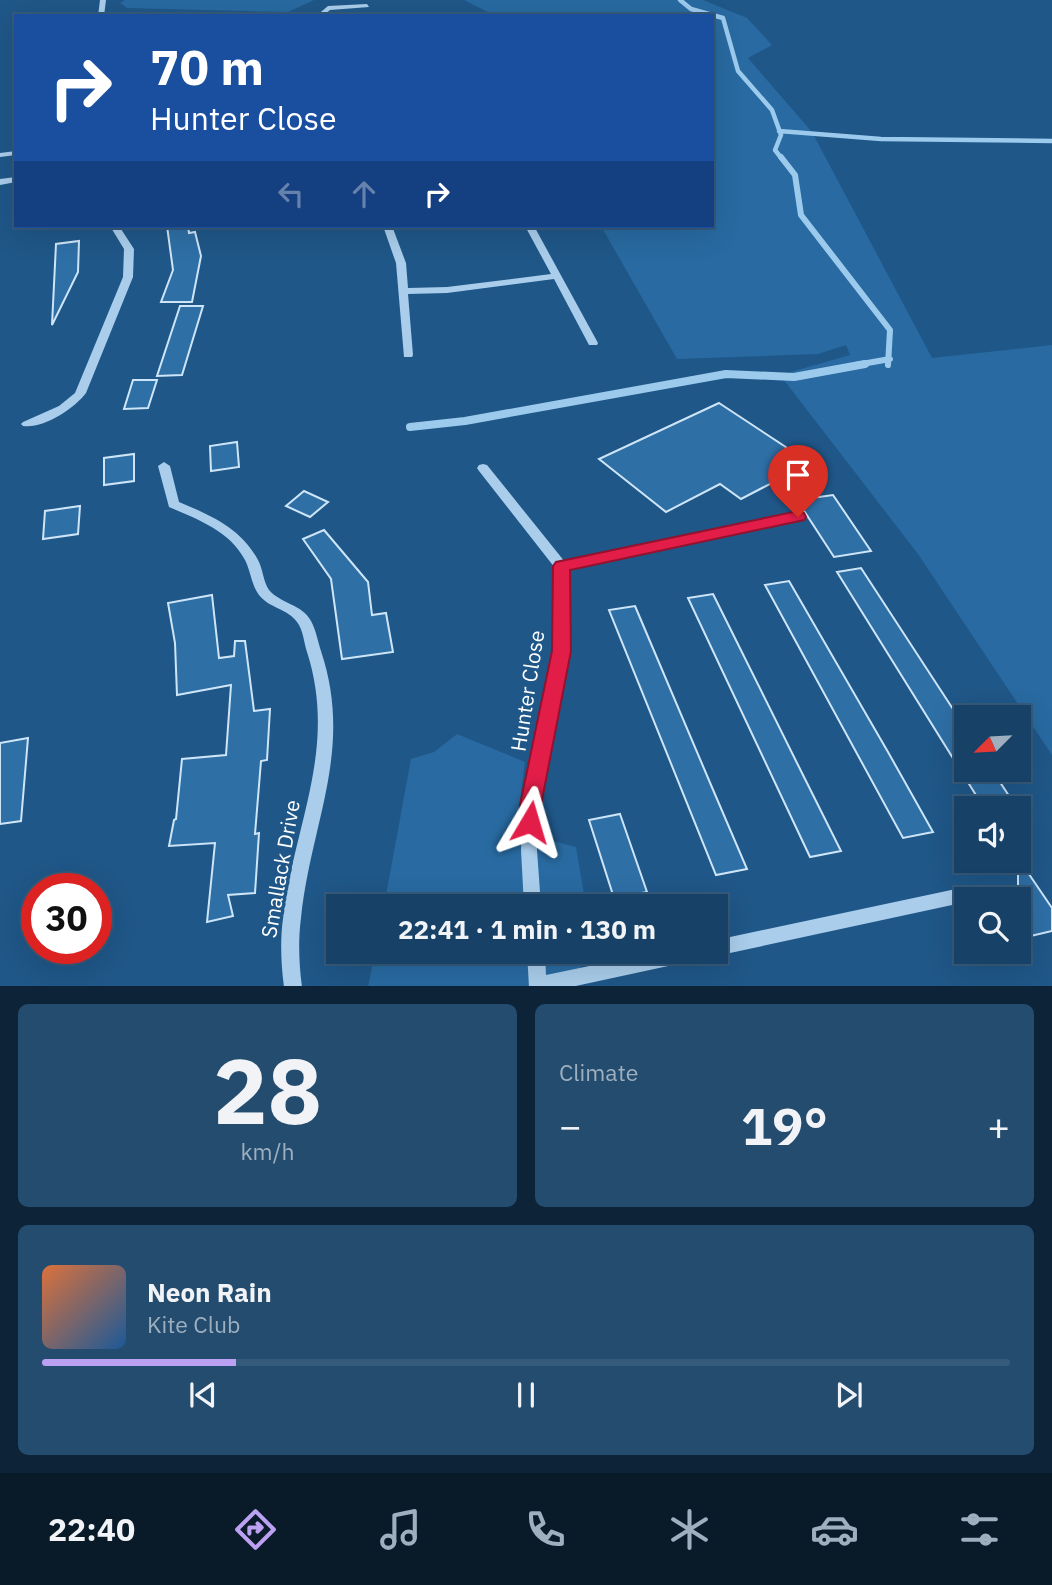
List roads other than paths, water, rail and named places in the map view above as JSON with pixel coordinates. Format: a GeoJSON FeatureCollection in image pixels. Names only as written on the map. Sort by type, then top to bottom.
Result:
{"type":"FeatureCollection","features":[{"type":"Feature","properties":{"kind":"street"},"geometry":{"type":"LineString","coordinates":[[320,14],[328,8],[367,6]]}},
{"type":"Feature","properties":{"kind":"street"},"geometry":{"type":"LineString","coordinates":[[27,424],[62,410],[80,393],[128,276],[129,248],[116,228]]}},
{"type":"Feature","properties":{"kind":"street"},"geometry":{"type":"LineString","coordinates":[[388,228],[401,263],[408,355]]}},
{"type":"Feature","properties":{"kind":"street"},"geometry":{"type":"LineString","coordinates":[[531,228],[593,343]]}},
{"type":"Feature","properties":{"kind":"street"},"geometry":{"type":"LineString","coordinates":[[403,291],[447,290],[558,276]]}},
{"type":"Feature","properties":{"kind":"street","name":"Smallack Drive"},"geometry":{"type":"LineString","coordinates":[[164,466],[173,504],[210,520],[232,534],[252,562],[262,590],[273,602],[286,607],[305,622],[327,696],[326,760],[295,897],[289,953],[293,986]]}},
{"type":"Feature","properties":{"kind":"street"},"geometry":{"type":"LineString","coordinates":[[483,468],[562,566],[798,517]]}},
{"type":"Feature","properties":{"kind":"street","name":"Hunter Close"},"geometry":{"type":"LineString","coordinates":[[532,894],[528,850],[531,805],[561,651],[562,566]]}},
{"type":"Feature","properties":{"kind":"street"},"geometry":{"type":"LineString","coordinates":[[728,945],[954,897]]}},
{"type":"Feature","properties":{"kind":"street"},"geometry":{"type":"LineString","coordinates":[[537,964],[538,986],[640,964]]}},
{"type":"Feature","properties":{"kind":"waterway"},"geometry":{"type":"LineString","coordinates":[[680,0],[691,9],[709,14]]}},
{"type":"Feature","properties":{"kind":"waterway"},"geometry":{"type":"LineString","coordinates":[[714,15],[723,18],[738,71],[772,110],[780,131]]}},
{"type":"Feature","properties":{"kind":"waterway"},"geometry":{"type":"LineString","coordinates":[[780,131],[881,139],[1052,141]]}},
{"type":"Feature","properties":{"kind":"waterway"},"geometry":{"type":"LineString","coordinates":[[780,131],[781,135],[775,150],[782,159]]}},
{"type":"Feature","properties":{"kind":"waterway"},"geometry":{"type":"LineString","coordinates":[[781,157],[795,175],[801,215],[890,330],[888,359]]}},
{"type":"Feature","properties":{"kind":"waterway"},"geometry":{"type":"LineString","coordinates":[[856,365],[888,359]]}},
{"type":"Feature","properties":{"kind":"waterway"},"geometry":{"type":"LineString","coordinates":[[888,359],[888,365]]}},
{"type":"Feature","properties":{"kind":"waterway"},"geometry":{"type":"LineString","coordinates":[[410,427],[465,421],[726,374],[794,377],[865,364]]}}]}
